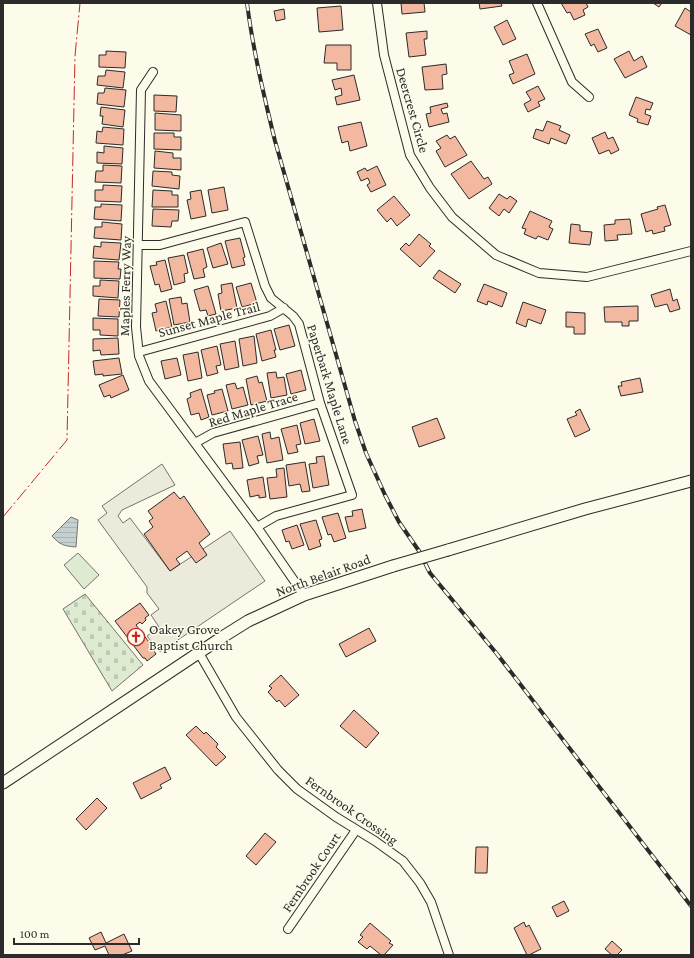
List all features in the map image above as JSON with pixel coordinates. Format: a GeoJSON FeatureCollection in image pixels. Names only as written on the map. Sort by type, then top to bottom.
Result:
{"type":"FeatureCollection","features":[{"type":"Feature","properties":{"kind":"street","name":"Deercrest Circle"},"geometry":{"type":"LineString","coordinates":[[377,3],[384,55],[410,155],[430,188],[452,217],[496,255],[539,274],[587,277],[691,251]]}},
{"type":"Feature","properties":{"kind":"street"},"geometry":{"type":"LineString","coordinates":[[538,3],[572,82],[589,97]]}},
{"type":"Feature","properties":{"kind":"street","name":"Maples Ferry Way"},"geometry":{"type":"LineString","coordinates":[[153,72],[141,90],[136,327],[139,352],[149,381],[257,527],[304,595]]}},
{"type":"Feature","properties":{"kind":"street","name":"Paperbark Maple Lane"},"geometry":{"type":"LineString","coordinates":[[138,245],[160,246],[245,222],[265,286],[271,298],[293,316],[299,324],[320,403],[352,495],[276,516],[257,527]]}},
{"type":"Feature","properties":{"kind":"street","name":"Sunset Maple Trail"},"geometry":{"type":"LineString","coordinates":[[139,352],[270,316],[284,308]]}},
{"type":"Feature","properties":{"kind":"street","name":"Red Maple Trace"},"geometry":{"type":"LineString","coordinates":[[195,443],[213,433],[320,403]]}},
{"type":"Feature","properties":{"kind":"street","name":"North Belair Road"},"geometry":{"type":"LineString","coordinates":[[3,783],[248,621],[304,595],[393,566],[585,509],[691,481]]}},
{"type":"Feature","properties":{"kind":"street","name":"Fernbrook Crossing"},"geometry":{"type":"LineString","coordinates":[[199,653],[236,717],[278,770],[297,789],[336,817],[375,841],[403,861],[420,883],[431,902],[449,955]]}},
{"type":"Feature","properties":{"kind":"street","name":"Fernbrook Court"},"geometry":{"type":"LineString","coordinates":[[288,929],[356,830]]}},
{"type":"Feature","properties":{"kind":"green space"},"geometry":{"type":"Polygon","coordinates":[[[78,553],[99,575],[84,589],[64,565],[78,553]]]}},
{"type":"Feature","properties":{"kind":"green space"},"geometry":{"type":"Polygon","coordinates":[[[85,594],[143,665],[112,691],[63,609],[85,594]]]}},
{"type":"Feature","properties":{"kind":"shaded area"},"geometry":{"type":"Polygon","coordinates":[[[162,464],[175,485],[122,510],[118,516],[123,523],[130,518],[170,571],[230,531],[265,581],[160,652],[147,636],[159,627],[151,615],[159,609],[147,593],[147,587],[98,520],[107,513],[102,506],[162,464]]]}},
{"type":"Feature","properties":{"kind":"shaded area"},"geometry":{"type":"Polygon","coordinates":[[[71,517],[78,520],[76,547],[62,544],[52,536],[71,517]]]}},
{"type":"Feature","properties":{"kind":"building"},"geometry":{"type":"Polygon","coordinates":[[[401,3],[424,3],[425,12],[402,14],[401,3]]]}},
{"type":"Feature","properties":{"kind":"building"},"geometry":{"type":"Polygon","coordinates":[[[479,3],[501,3],[502,6],[480,9],[479,3]]]}},
{"type":"Feature","properties":{"kind":"building"},"geometry":{"type":"Polygon","coordinates":[[[561,3],[586,3],[588,7],[583,10],[585,15],[574,20],[570,12],[567,13],[561,3]]]}},
{"type":"Feature","properties":{"kind":"building"},"geometry":{"type":"Polygon","coordinates":[[[653,3],[662,3],[659,7],[653,3]]]}},
{"type":"Feature","properties":{"kind":"building"},"geometry":{"type":"Polygon","coordinates":[[[341,6],[343,30],[319,32],[317,8],[341,6]]]}},
{"type":"Feature","properties":{"kind":"building"},"geometry":{"type":"Polygon","coordinates":[[[685,8],[691,12],[691,35],[675,26],[685,8]]]}},
{"type":"Feature","properties":{"kind":"building"},"geometry":{"type":"Polygon","coordinates":[[[284,9],[285,19],[276,21],[274,11],[284,9]]]}},
{"type":"Feature","properties":{"kind":"building"},"geometry":{"type":"Polygon","coordinates":[[[507,20],[516,39],[503,45],[494,27],[507,20]]]}},
{"type":"Feature","properties":{"kind":"building"},"geometry":{"type":"Polygon","coordinates":[[[598,29],[607,48],[598,52],[594,44],[591,46],[585,34],[598,29]]]}},
{"type":"Feature","properties":{"kind":"building"},"geometry":{"type":"Polygon","coordinates":[[[427,31],[427,39],[424,39],[426,55],[409,57],[406,33],[427,31]]]}},
{"type":"Feature","properties":{"kind":"building"},"geometry":{"type":"Polygon","coordinates":[[[326,45],[351,45],[351,70],[337,70],[337,63],[324,63],[326,45]]]}},
{"type":"Feature","properties":{"kind":"building"},"geometry":{"type":"Polygon","coordinates":[[[106,51],[126,52],[125,68],[99,67],[99,55],[106,55],[106,51]]]}},
{"type":"Feature","properties":{"kind":"building"},"geometry":{"type":"Polygon","coordinates":[[[629,51],[634,61],[642,56],[647,67],[625,78],[614,59],[629,51]]]}},
{"type":"Feature","properties":{"kind":"building"},"geometry":{"type":"Polygon","coordinates":[[[527,54],[535,74],[513,84],[509,75],[514,73],[509,61],[527,54]]]}},
{"type":"Feature","properties":{"kind":"building"},"geometry":{"type":"Polygon","coordinates":[[[446,64],[447,74],[442,75],[443,89],[425,90],[422,67],[446,64]]]}},
{"type":"Feature","properties":{"kind":"building"},"geometry":{"type":"Polygon","coordinates":[[[106,70],[125,72],[123,88],[97,85],[98,76],[105,76],[106,70]]]}},
{"type":"Feature","properties":{"kind":"building"},"geometry":{"type":"Polygon","coordinates":[[[354,75],[360,100],[337,105],[335,97],[342,95],[341,88],[335,90],[332,80],[354,75]]]}},
{"type":"Feature","properties":{"kind":"building"},"geometry":{"type":"Polygon","coordinates":[[[538,86],[545,99],[538,102],[540,106],[528,112],[524,104],[531,100],[526,92],[538,86]]]}},
{"type":"Feature","properties":{"kind":"building"},"geometry":{"type":"Polygon","coordinates":[[[105,88],[126,90],[124,107],[97,104],[98,93],[104,93],[105,88]]]}},
{"type":"Feature","properties":{"kind":"building"},"geometry":{"type":"Polygon","coordinates":[[[154,95],[177,96],[176,112],[154,111],[154,95]]]}},
{"type":"Feature","properties":{"kind":"building"},"geometry":{"type":"Polygon","coordinates":[[[636,97],[653,103],[650,110],[646,109],[645,114],[651,116],[648,125],[637,122],[638,119],[629,115],[636,97]]]}},
{"type":"Feature","properties":{"kind":"building"},"geometry":{"type":"Polygon","coordinates":[[[447,103],[448,107],[441,109],[443,114],[447,113],[449,122],[429,127],[426,114],[431,113],[430,107],[447,103]]]}},
{"type":"Feature","properties":{"kind":"building"},"geometry":{"type":"Polygon","coordinates":[[[101,107],[125,110],[123,127],[102,124],[103,116],[100,116],[101,107]]]}},
{"type":"Feature","properties":{"kind":"building"},"geometry":{"type":"Polygon","coordinates":[[[155,113],[181,115],[181,131],[155,130],[155,113]]]}},
{"type":"Feature","properties":{"kind":"building"},"geometry":{"type":"Polygon","coordinates":[[[547,121],[561,126],[559,130],[570,135],[566,144],[551,138],[549,144],[533,138],[536,129],[543,131],[547,121]]]}},
{"type":"Feature","properties":{"kind":"building"},"geometry":{"type":"Polygon","coordinates":[[[361,122],[367,146],[350,151],[348,141],[342,143],[338,127],[361,122]]]}},
{"type":"Feature","properties":{"kind":"building"},"geometry":{"type":"Polygon","coordinates":[[[103,127],[124,129],[123,145],[96,143],[97,131],[102,132],[103,127]]]}},
{"type":"Feature","properties":{"kind":"building"},"geometry":{"type":"Polygon","coordinates":[[[605,132],[608,139],[613,137],[619,150],[611,154],[609,150],[599,154],[592,138],[605,132]]]}},
{"type":"Feature","properties":{"kind":"building"},"geometry":{"type":"Polygon","coordinates":[[[154,133],[174,133],[174,137],[181,137],[181,150],[154,149],[154,133]]]}},
{"type":"Feature","properties":{"kind":"building"},"geometry":{"type":"Polygon","coordinates":[[[447,135],[450,139],[455,136],[467,155],[445,167],[436,151],[441,148],[436,141],[447,135]]]}},
{"type":"Feature","properties":{"kind":"building"},"geometry":{"type":"Polygon","coordinates":[[[104,146],[123,148],[122,164],[97,163],[97,152],[104,153],[104,146]]]}},
{"type":"Feature","properties":{"kind":"building"},"geometry":{"type":"Polygon","coordinates":[[[155,151],[173,153],[173,158],[181,158],[181,170],[154,168],[155,151]]]}},
{"type":"Feature","properties":{"kind":"building"},"geometry":{"type":"Polygon","coordinates":[[[471,161],[484,179],[488,177],[492,184],[469,199],[451,174],[471,161]]]}},
{"type":"Feature","properties":{"kind":"building"},"geometry":{"type":"Polygon","coordinates":[[[103,165],[122,166],[121,183],[95,182],[96,171],[103,171],[103,165]]]}},
{"type":"Feature","properties":{"kind":"building"},"geometry":{"type":"Polygon","coordinates":[[[377,166],[386,185],[371,192],[367,185],[370,183],[368,178],[361,181],[357,172],[365,168],[367,171],[377,166]]]}},
{"type":"Feature","properties":{"kind":"building"},"geometry":{"type":"Polygon","coordinates":[[[153,171],[172,172],[172,175],[180,176],[179,189],[152,186],[153,171]]]}},
{"type":"Feature","properties":{"kind":"building"},"geometry":{"type":"Polygon","coordinates":[[[103,185],[122,186],[121,202],[95,201],[95,190],[103,190],[103,185]]]}},
{"type":"Feature","properties":{"kind":"building"},"geometry":{"type":"Polygon","coordinates":[[[224,187],[228,210],[212,213],[208,190],[224,187]]]}},
{"type":"Feature","properties":{"kind":"building"},"geometry":{"type":"Polygon","coordinates":[[[153,190],[172,191],[172,195],[178,195],[178,207],[152,207],[153,190]]]}},
{"type":"Feature","properties":{"kind":"building"},"geometry":{"type":"Polygon","coordinates":[[[201,190],[206,216],[191,219],[187,200],[191,199],[190,192],[201,190]]]}},
{"type":"Feature","properties":{"kind":"building"},"geometry":{"type":"Polygon","coordinates":[[[499,194],[507,199],[510,196],[517,201],[509,213],[504,209],[499,216],[489,208],[499,194]]]}},
{"type":"Feature","properties":{"kind":"building"},"geometry":{"type":"Polygon","coordinates":[[[394,196],[410,215],[397,226],[391,218],[387,222],[377,210],[394,196]]]}},
{"type":"Feature","properties":{"kind":"building"},"geometry":{"type":"Polygon","coordinates":[[[101,204],[122,205],[121,221],[94,219],[95,207],[101,207],[101,204]]]}},
{"type":"Feature","properties":{"kind":"building"},"geometry":{"type":"Polygon","coordinates":[[[665,205],[671,225],[664,227],[665,231],[653,234],[652,230],[646,232],[641,214],[658,209],[657,207],[665,205]]]}},
{"type":"Feature","properties":{"kind":"building"},"geometry":{"type":"Polygon","coordinates":[[[153,209],[179,210],[178,221],[172,221],[171,227],[152,226],[153,209]]]}},
{"type":"Feature","properties":{"kind":"building"},"geometry":{"type":"Polygon","coordinates":[[[530,211],[552,221],[549,227],[553,229],[548,240],[538,236],[536,239],[524,234],[526,229],[522,228],[530,211]]]}},
{"type":"Feature","properties":{"kind":"building"},"geometry":{"type":"Polygon","coordinates":[[[630,219],[632,234],[617,235],[618,240],[605,241],[604,225],[615,224],[615,220],[630,219]]]}},
{"type":"Feature","properties":{"kind":"building"},"geometry":{"type":"Polygon","coordinates":[[[102,222],[122,224],[121,240],[94,238],[95,227],[102,227],[102,222]]]}},
{"type":"Feature","properties":{"kind":"building"},"geometry":{"type":"Polygon","coordinates":[[[571,224],[580,225],[580,231],[592,232],[590,245],[569,243],[571,224]]]}},
{"type":"Feature","properties":{"kind":"building"},"geometry":{"type":"Polygon","coordinates":[[[419,234],[431,244],[429,246],[435,251],[420,267],[400,249],[406,243],[409,246],[419,234]]]}},
{"type":"Feature","properties":{"kind":"building"},"geometry":{"type":"Polygon","coordinates":[[[240,238],[245,257],[243,258],[245,265],[232,268],[225,241],[240,238]]]}},
{"type":"Feature","properties":{"kind":"building"},"geometry":{"type":"Polygon","coordinates":[[[101,242],[121,243],[119,260],[93,258],[94,246],[101,247],[101,242]]]}},
{"type":"Feature","properties":{"kind":"building"},"geometry":{"type":"Polygon","coordinates":[[[221,243],[228,264],[213,268],[207,248],[221,243]]]}},
{"type":"Feature","properties":{"kind":"building"},"geometry":{"type":"Polygon","coordinates":[[[203,249],[207,267],[203,269],[205,277],[194,279],[187,253],[203,249]]]}},
{"type":"Feature","properties":{"kind":"building"},"geometry":{"type":"Polygon","coordinates":[[[184,255],[188,273],[184,274],[185,282],[174,285],[168,258],[184,255]]]}},
{"type":"Feature","properties":{"kind":"building"},"geometry":{"type":"Polygon","coordinates":[[[165,260],[172,289],[161,292],[159,284],[155,285],[150,266],[157,265],[156,262],[165,260]]]}},
{"type":"Feature","properties":{"kind":"building"},"geometry":{"type":"Polygon","coordinates":[[[94,261],[119,262],[118,269],[121,269],[120,279],[94,278],[94,261]]]}},
{"type":"Feature","properties":{"kind":"building"},"geometry":{"type":"Polygon","coordinates":[[[439,270],[461,284],[455,293],[433,278],[439,270]]]}},
{"type":"Feature","properties":{"kind":"building"},"geometry":{"type":"Polygon","coordinates":[[[100,280],[119,281],[118,298],[93,296],[93,286],[100,286],[100,280]]]}},
{"type":"Feature","properties":{"kind":"building"},"geometry":{"type":"Polygon","coordinates":[[[232,283],[237,308],[221,311],[218,294],[222,293],[221,285],[232,283]]]}},
{"type":"Feature","properties":{"kind":"building"},"geometry":{"type":"Polygon","coordinates":[[[251,283],[257,303],[242,307],[236,287],[251,283]]]}},
{"type":"Feature","properties":{"kind":"building"},"geometry":{"type":"Polygon","coordinates":[[[484,284],[507,293],[502,307],[488,301],[487,305],[477,301],[484,284]]]}},
{"type":"Feature","properties":{"kind":"building"},"geometry":{"type":"Polygon","coordinates":[[[208,286],[216,314],[208,316],[206,310],[200,311],[194,290],[208,286]]]}},
{"type":"Feature","properties":{"kind":"building"},"geometry":{"type":"Polygon","coordinates":[[[670,289],[673,301],[677,299],[680,309],[670,312],[667,304],[655,307],[651,295],[670,289]]]}},
{"type":"Feature","properties":{"kind":"building"},"geometry":{"type":"Polygon","coordinates":[[[181,297],[182,304],[187,303],[190,322],[174,325],[169,299],[181,297]]]}},
{"type":"Feature","properties":{"kind":"building"},"geometry":{"type":"Polygon","coordinates":[[[99,299],[120,300],[119,317],[98,316],[99,299]]]}},
{"type":"Feature","properties":{"kind":"building"},"geometry":{"type":"Polygon","coordinates":[[[166,301],[172,327],[156,331],[152,313],[157,312],[155,304],[166,301]]]}},
{"type":"Feature","properties":{"kind":"building"},"geometry":{"type":"Polygon","coordinates":[[[523,302],[546,310],[541,324],[528,319],[526,327],[516,323],[523,302]]]}},
{"type":"Feature","properties":{"kind":"building"},"geometry":{"type":"Polygon","coordinates":[[[638,306],[638,321],[629,321],[629,326],[622,326],[622,322],[605,322],[604,307],[638,306]]]}},
{"type":"Feature","properties":{"kind":"building"},"geometry":{"type":"Polygon","coordinates":[[[566,312],[585,313],[585,334],[574,334],[574,327],[566,327],[566,312]]]}},
{"type":"Feature","properties":{"kind":"building"},"geometry":{"type":"Polygon","coordinates":[[[93,318],[118,319],[118,336],[100,335],[100,330],[93,330],[93,318]]]}},
{"type":"Feature","properties":{"kind":"building"},"geometry":{"type":"Polygon","coordinates":[[[289,325],[295,346],[280,350],[274,329],[289,325]]]}},
{"type":"Feature","properties":{"kind":"building"},"geometry":{"type":"Polygon","coordinates":[[[271,330],[276,350],[274,350],[276,357],[262,361],[256,334],[271,330]]]}},
{"type":"Feature","properties":{"kind":"building"},"geometry":{"type":"Polygon","coordinates":[[[254,336],[257,363],[243,366],[239,339],[254,336]]]}},
{"type":"Feature","properties":{"kind":"building"},"geometry":{"type":"Polygon","coordinates":[[[118,338],[119,354],[101,355],[100,350],[93,351],[93,339],[118,338]]]}},
{"type":"Feature","properties":{"kind":"building"},"geometry":{"type":"Polygon","coordinates":[[[235,341],[239,367],[225,370],[220,344],[235,341]]]}},
{"type":"Feature","properties":{"kind":"building"},"geometry":{"type":"Polygon","coordinates":[[[217,346],[221,365],[216,366],[218,373],[207,376],[201,350],[217,346]]]}},
{"type":"Feature","properties":{"kind":"building"},"geometry":{"type":"Polygon","coordinates":[[[198,352],[202,378],[188,381],[183,355],[198,352]]]}},
{"type":"Feature","properties":{"kind":"building"},"geometry":{"type":"Polygon","coordinates":[[[119,358],[122,374],[103,376],[103,374],[95,375],[93,361],[119,358]]]}},
{"type":"Feature","properties":{"kind":"building"},"geometry":{"type":"Polygon","coordinates":[[[177,358],[181,375],[165,379],[161,361],[177,358]]]}},
{"type":"Feature","properties":{"kind":"building"},"geometry":{"type":"Polygon","coordinates":[[[301,370],[306,390],[291,394],[286,374],[301,370]]]}},
{"type":"Feature","properties":{"kind":"building"},"geometry":{"type":"Polygon","coordinates":[[[276,372],[277,378],[284,377],[287,395],[271,398],[267,373],[276,372]]]}},
{"type":"Feature","properties":{"kind":"building"},"geometry":{"type":"Polygon","coordinates":[[[123,375],[129,390],[111,398],[110,395],[104,397],[99,385],[123,375]]]}},
{"type":"Feature","properties":{"kind":"building"},"geometry":{"type":"Polygon","coordinates":[[[257,376],[259,383],[262,382],[267,401],[251,405],[246,379],[257,376]]]}},
{"type":"Feature","properties":{"kind":"building"},"geometry":{"type":"Polygon","coordinates":[[[640,378],[643,392],[621,396],[618,386],[622,386],[621,382],[640,378]]]}},
{"type":"Feature","properties":{"kind":"building"},"geometry":{"type":"Polygon","coordinates":[[[235,383],[237,389],[243,387],[248,405],[232,409],[226,385],[235,383]]]}},
{"type":"Feature","properties":{"kind":"building"},"geometry":{"type":"Polygon","coordinates":[[[201,389],[209,417],[201,420],[199,413],[191,415],[187,399],[191,397],[190,393],[201,389]]]}},
{"type":"Feature","properties":{"kind":"building"},"geometry":{"type":"Polygon","coordinates":[[[222,389],[228,411],[212,415],[207,395],[222,389]]]}},
{"type":"Feature","properties":{"kind":"building"},"geometry":{"type":"Polygon","coordinates":[[[580,409],[590,430],[575,437],[567,419],[577,415],[575,412],[580,409]]]}},
{"type":"Feature","properties":{"kind":"building"},"geometry":{"type":"Polygon","coordinates":[[[437,418],[445,438],[419,447],[412,427],[437,418]]]}},
{"type":"Feature","properties":{"kind":"building"},"geometry":{"type":"Polygon","coordinates":[[[314,419],[320,441],[305,444],[300,423],[314,419]]]}},
{"type":"Feature","properties":{"kind":"building"},"geometry":{"type":"Polygon","coordinates":[[[297,425],[301,444],[296,445],[298,452],[288,454],[281,429],[297,425]]]}},
{"type":"Feature","properties":{"kind":"building"},"geometry":{"type":"Polygon","coordinates":[[[270,432],[271,439],[279,437],[283,460],[267,463],[262,434],[270,432]]]}},
{"type":"Feature","properties":{"kind":"building"},"geometry":{"type":"Polygon","coordinates":[[[258,436],[263,455],[257,456],[259,463],[249,466],[242,440],[258,436]]]}},
{"type":"Feature","properties":{"kind":"building"},"geometry":{"type":"Polygon","coordinates":[[[240,442],[243,468],[233,469],[232,463],[226,464],[223,444],[240,442]]]}},
{"type":"Feature","properties":{"kind":"building"},"geometry":{"type":"Polygon","coordinates":[[[324,456],[329,485],[313,488],[309,464],[317,463],[316,457],[324,456]]]}},
{"type":"Feature","properties":{"kind":"building"},"geometry":{"type":"Polygon","coordinates":[[[305,462],[310,491],[302,492],[300,484],[289,486],[286,465],[305,462]]]}},
{"type":"Feature","properties":{"kind":"building"},"geometry":{"type":"Polygon","coordinates":[[[284,468],[287,497],[270,499],[267,478],[277,477],[276,469],[284,468]]]}},
{"type":"Feature","properties":{"kind":"building"},"geometry":{"type":"Polygon","coordinates":[[[263,477],[266,497],[259,498],[259,495],[250,497],[247,480],[263,477]]]}},
{"type":"Feature","properties":{"kind":"building"},"geometry":{"type":"Polygon","coordinates":[[[174,492],[180,499],[184,496],[210,534],[199,543],[207,555],[196,563],[187,551],[176,559],[180,564],[170,571],[144,534],[153,527],[149,521],[153,518],[148,511],[174,492]]]}},
{"type":"Feature","properties":{"kind":"building"},"geometry":{"type":"Polygon","coordinates":[[[362,509],[366,528],[349,532],[345,517],[353,516],[352,511],[362,509]]]}},
{"type":"Feature","properties":{"kind":"building"},"geometry":{"type":"Polygon","coordinates":[[[338,513],[346,538],[334,542],[331,534],[328,535],[322,517],[338,513]]]}},
{"type":"Feature","properties":{"kind":"building"},"geometry":{"type":"Polygon","coordinates":[[[316,520],[322,539],[319,540],[321,546],[309,550],[300,524],[316,520]]]}},
{"type":"Feature","properties":{"kind":"building"},"geometry":{"type":"Polygon","coordinates":[[[297,525],[304,545],[292,549],[289,541],[286,542],[282,530],[297,525]]]}},
{"type":"Feature","properties":{"kind":"building","name":"Oakey Grove Baptist Church"},"geometry":{"type":"Polygon","coordinates":[[[140,603],[149,615],[145,618],[146,620],[142,624],[140,622],[136,625],[155,650],[154,651],[156,654],[147,661],[143,658],[115,621],[140,603]]]}},
{"type":"Feature","properties":{"kind":"building"},"geometry":{"type":"Polygon","coordinates":[[[369,628],[376,641],[346,657],[339,644],[369,628]]]}},
{"type":"Feature","properties":{"kind":"building"},"geometry":{"type":"Polygon","coordinates":[[[281,675],[299,695],[285,707],[279,700],[277,702],[268,692],[272,688],[269,686],[281,675]]]}},
{"type":"Feature","properties":{"kind":"building"},"geometry":{"type":"Polygon","coordinates":[[[354,710],[379,733],[366,748],[340,726],[354,710]]]}},
{"type":"Feature","properties":{"kind":"building"},"geometry":{"type":"Polygon","coordinates":[[[196,726],[204,734],[206,732],[218,744],[216,747],[226,757],[216,766],[186,735],[196,726]]]}},
{"type":"Feature","properties":{"kind":"building"},"geometry":{"type":"Polygon","coordinates":[[[165,767],[171,779],[160,785],[162,788],[141,799],[133,783],[165,767]]]}},
{"type":"Feature","properties":{"kind":"building"},"geometry":{"type":"Polygon","coordinates":[[[97,798],[107,808],[86,830],[76,819],[97,798]]]}},
{"type":"Feature","properties":{"kind":"building"},"geometry":{"type":"Polygon","coordinates":[[[265,833],[276,842],[256,865],[246,856],[265,833]]]}},
{"type":"Feature","properties":{"kind":"building"},"geometry":{"type":"Polygon","coordinates":[[[476,847],[488,847],[487,873],[475,873],[476,847]]]}},
{"type":"Feature","properties":{"kind":"building"},"geometry":{"type":"Polygon","coordinates":[[[564,901],[569,911],[557,917],[552,907],[564,901]]]}},
{"type":"Feature","properties":{"kind":"building"},"geometry":{"type":"Polygon","coordinates":[[[524,922],[526,927],[529,925],[541,949],[529,955],[527,955],[514,928],[524,922]]]}},
{"type":"Feature","properties":{"kind":"building"},"geometry":{"type":"Polygon","coordinates":[[[370,923],[391,941],[389,943],[393,945],[384,955],[381,955],[370,946],[367,949],[358,942],[363,937],[360,935],[370,923]]]}},
{"type":"Feature","properties":{"kind":"building"},"geometry":{"type":"Polygon","coordinates":[[[101,932],[106,943],[124,934],[132,951],[122,955],[109,955],[105,946],[95,950],[89,938],[101,932]]]}},
{"type":"Feature","properties":{"kind":"building"},"geometry":{"type":"Polygon","coordinates":[[[612,941],[622,950],[617,955],[612,955],[605,949],[612,941]]]}},
{"type":"Feature","properties":{"kind":"railway"},"geometry":{"type":"LineString","coordinates":[[247,3],[249,21],[275,141],[355,421],[366,453],[385,495],[399,522],[419,551],[430,573],[497,654],[691,906]]}},
{"type":"Feature","properties":{"kind":"power"},"geometry":{"type":"LineString","coordinates":[[3,517],[67,440],[75,56],[80,3]]}},
{"type":"Feature","properties":{"kind":"place","name":"Oakey Grove Baptist Church"},"geometry":{"type":"Point","coordinates":[136,637]}}]}
